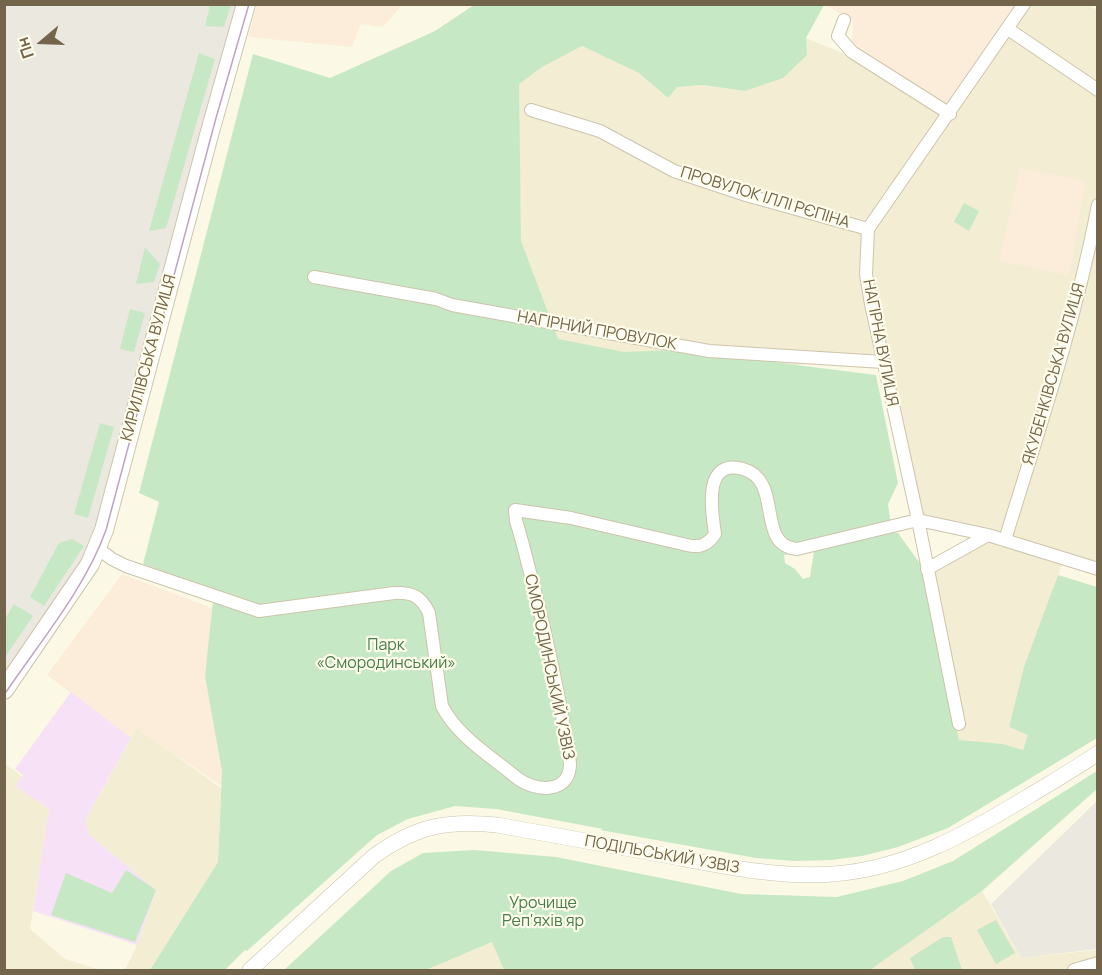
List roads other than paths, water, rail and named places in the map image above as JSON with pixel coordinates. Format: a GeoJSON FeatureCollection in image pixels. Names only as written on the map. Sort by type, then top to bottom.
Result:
{"type":"FeatureCollection","features":[{"type":"Feature","properties":{"kind":"main road","name":"КИРИЛІВСЬКА ВУЛИЦЯ"},"geometry":{"type":"LineString","coordinates":[[4,690],[78,582],[104,530],[246,4]]}},
{"type":"Feature","properties":{"kind":"street"},"geometry":{"type":"LineString","coordinates":[[868,229],[950,114],[1024,4]]}},
{"type":"Feature","properties":{"kind":"street"},"geometry":{"type":"LineString","coordinates":[[844,20],[838,36],[852,52],[950,114]]}},
{"type":"Feature","properties":{"kind":"street"},"geometry":{"type":"LineString","coordinates":[[1008,29],[1098,90]]}},
{"type":"Feature","properties":{"kind":"street","name":"ПРОВУЛОК ІЛЛІ РЄПІНА"},"geometry":{"type":"LineString","coordinates":[[531,110],[600,130],[674,171],[746,195],[868,229]]}},
{"type":"Feature","properties":{"kind":"street","name":"ЯКУБЕНКІВСЬКА ВУЛИЦЯ"},"geometry":{"type":"LineString","coordinates":[[1005,540],[1048,404],[1082,278],[1098,206]]}},
{"type":"Feature","properties":{"kind":"street","name":"НАГІРНА ВУЛИЦЯ"},"geometry":{"type":"LineString","coordinates":[[868,229],[866,274],[959,724]]}},
{"type":"Feature","properties":{"kind":"street","name":"НАГІРНИЙ ПРОВУЛОК"},"geometry":{"type":"LineString","coordinates":[[314,277],[436,299],[452,305],[709,351],[883,362]]}},
{"type":"Feature","properties":{"kind":"street","name":"СМОРОДИНСЬКИЙ УЗВІЗ"},"geometry":{"type":"LineString","coordinates":[[97,548],[126,566],[258,611],[394,593],[406,592],[416,596],[424,603],[429,613],[441,698],[448,718],[524,783],[547,789],[559,785],[567,777],[570,765],[543,626],[515,510],[572,518],[687,545],[701,546],[711,541],[715,534],[711,505],[712,486],[725,470],[736,467],[749,470],[760,480],[767,495],[775,535],[781,545],[788,548],[797,549],[918,520]]}},
{"type":"Feature","properties":{"kind":"street"},"geometry":{"type":"LineString","coordinates":[[918,520],[988,535],[1098,568]]}},
{"type":"Feature","properties":{"kind":"street"},"geometry":{"type":"LineString","coordinates":[[927,569],[988,535]]}},
{"type":"Feature","properties":{"kind":"street","name":"ПОДІЛЬСЬКИЙ УЗВІЗ"},"geometry":{"type":"LineString","coordinates":[[250,970],[374,856],[394,841],[418,830],[443,824],[469,822],[497,825],[744,870],[789,874],[832,874],[865,870],[898,862],[950,842],[1007,810],[1098,753]]}},
{"type":"Feature","properties":{"kind":"street"},"geometry":{"type":"LineString","coordinates":[[1074,970],[1098,963]]}},
{"type":"Feature","properties":{"kind":"tram line"},"geometry":{"type":"LineString","coordinates":[[4,695],[74,594],[106,530],[216,118],[249,4]]}},
{"type":"Feature","properties":{"kind":"park label","name":"Парк «Смородинський»"},"geometry":{"type":"Point","coordinates":[386,655]}},
{"type":"Feature","properties":{"kind":"park label","name":"Урочище Реп'яхів яр"},"geometry":{"type":"Point","coordinates":[543,913]}}]}
